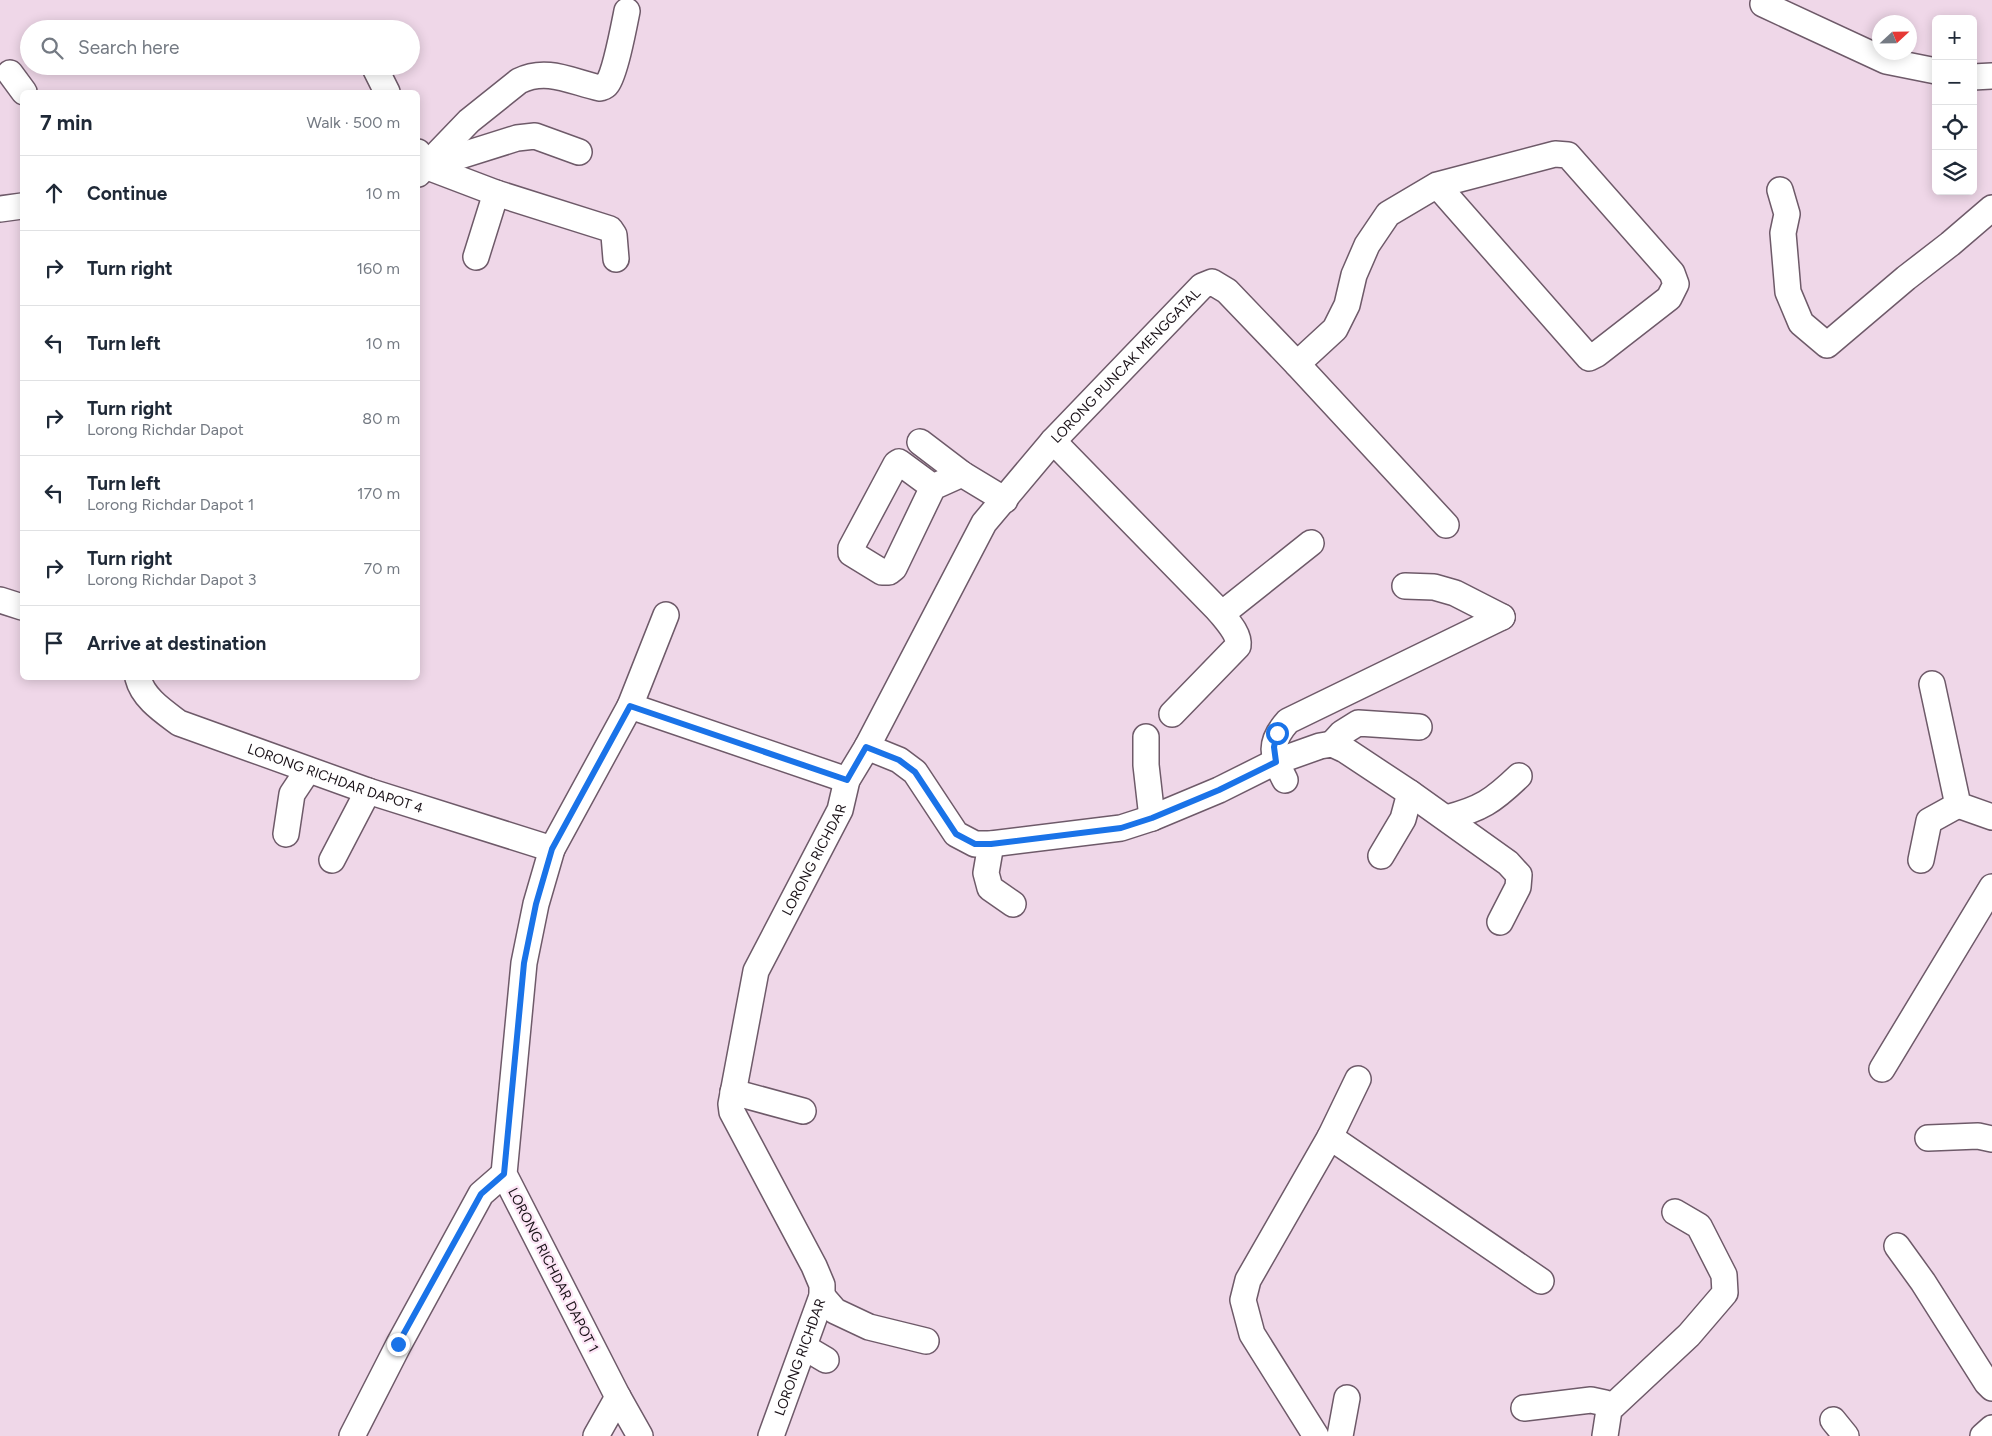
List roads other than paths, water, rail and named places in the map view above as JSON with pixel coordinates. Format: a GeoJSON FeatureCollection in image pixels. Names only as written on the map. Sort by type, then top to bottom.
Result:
{"type":"FeatureCollection","features":[{"type":"Feature","properties":{"kind":"street"},"geometry":{"type":"LineString","coordinates":[[1763,4],[1886,61],[1932,70]]}},
{"type":"Feature","properties":{"kind":"street"},"geometry":{"type":"LineString","coordinates":[[420,164],[469,121],[519,81],[527,77],[546,74],[600,88],[604,87],[608,83],[615,61],[627,11]]}},
{"type":"Feature","properties":{"kind":"street"},"geometry":{"type":"LineString","coordinates":[[378,75],[386,90]]}},
{"type":"Feature","properties":{"kind":"street"},"geometry":{"type":"LineString","coordinates":[[1977,77],[1992,76]]}},
{"type":"Feature","properties":{"kind":"street"},"geometry":{"type":"LineString","coordinates":[[420,164],[518,138],[535,136],[579,152]]}},
{"type":"Feature","properties":{"kind":"street"},"geometry":{"type":"LineString","coordinates":[[1437,185],[1589,358],[1597,354],[1669,298],[1676,284],[1672,272],[1568,155],[1555,154],[1437,185],[1388,214],[1367,245],[1354,275],[1347,305],[1335,329],[1297,364],[1446,525]]}},
{"type":"Feature","properties":{"kind":"street"},"geometry":{"type":"LineString","coordinates":[[420,164],[496,194],[610,228],[614,235],[616,259]]}},
{"type":"Feature","properties":{"kind":"street"},"geometry":{"type":"LineString","coordinates":[[1780,190],[1787,214],[1783,233],[1788,292],[1801,323],[1827,345],[1992,208]]}},
{"type":"Feature","properties":{"kind":"street"},"geometry":{"type":"LineString","coordinates":[[476,257],[496,194]]}},
{"type":"Feature","properties":{"kind":"street"},"geometry":{"type":"LineString","coordinates":[[0,208],[20,206]]}},
{"type":"Feature","properties":{"kind":"street","name":"LORONG PUNCAK MENGGATAL"},"geometry":{"type":"LineString","coordinates":[[847,780],[984,523],[1052,441],[1202,286],[1212,282],[1227,291],[1297,364]]}},
{"type":"Feature","properties":{"kind":"street"},"geometry":{"type":"LineString","coordinates":[[1052,441],[1219,611],[1239,641],[1238,646],[1172,714]]}},
{"type":"Feature","properties":{"kind":"street"},"geometry":{"type":"LineString","coordinates":[[962,474],[933,487],[928,449],[962,474],[1005,500]]}},
{"type":"Feature","properties":{"kind":"street"},"geometry":{"type":"LineString","coordinates":[[1219,611],[1228,609],[1311,543]]}},
{"type":"Feature","properties":{"kind":"street"},"geometry":{"type":"LineString","coordinates":[[1280,771],[1274,747],[1277,733],[1288,721],[1502,617],[1456,593],[1434,587],[1405,586]]}},
{"type":"Feature","properties":{"kind":"street","name":"LORONG RICHDAR DAPOT 1"},"geometry":{"type":"LineString","coordinates":[[640,1436],[618,1397],[504,1174],[524,963],[536,904],[552,849],[630,706],[666,615]]}},
{"type":"Feature","properties":{"kind":"street","name":"LORONG RICHDAR DAPOT 4"},"geometry":{"type":"LineString","coordinates":[[139,680],[156,706],[179,723],[368,791],[552,849]]}},
{"type":"Feature","properties":{"kind":"street"},"geometry":{"type":"LineString","coordinates":[[1932,684],[1958,805]]}},
{"type":"Feature","properties":{"kind":"street"},"geometry":{"type":"LineString","coordinates":[[630,706],[847,780]]}},
{"type":"Feature","properties":{"kind":"street"},"geometry":{"type":"LineString","coordinates":[[1332,744],[1342,733],[1358,723],[1419,728]]}},
{"type":"Feature","properties":{"kind":"street"},"geometry":{"type":"LineString","coordinates":[[1146,737],[1146,765],[1152,818]]}},
{"type":"Feature","properties":{"kind":"street"},"geometry":{"type":"LineString","coordinates":[[866,747],[899,760],[915,772],[956,834],[975,844],[991,844],[1121,828],[1152,818],[1224,800],[1280,771],[1320,746],[1332,744],[1345,750],[1410,793],[1508,863],[1518,875],[1518,886],[1500,922]]}},
{"type":"Feature","properties":{"kind":"street"},"geometry":{"type":"LineString","coordinates":[[286,834],[292,794],[308,770]]}},
{"type":"Feature","properties":{"kind":"street"},"geometry":{"type":"LineString","coordinates":[[1446,818],[1470,812],[1496,798],[1519,776]]}},
{"type":"Feature","properties":{"kind":"street","name":"LORONG RICHDAR"},"geometry":{"type":"LineString","coordinates":[[771,1436],[822,1296],[822,1285],[814,1266],[732,1112],[731,1104],[756,971],[840,810],[847,780]]}},
{"type":"Feature","properties":{"kind":"street","name":"LORONG RICHDAR"},"geometry":{"type":"LineString","coordinates":[[757,1436],[809,1300],[810,1292],[806,1279],[723,1122],[721,1112],[747,961],[828,796],[847,780]]}},
{"type":"Feature","properties":{"kind":"street"},"geometry":{"type":"LineString","coordinates":[[332,860],[368,791]]}},
{"type":"Feature","properties":{"kind":"street"},"geometry":{"type":"LineString","coordinates":[[1381,856],[1403,819],[1410,793]]}},
{"type":"Feature","properties":{"kind":"street"},"geometry":{"type":"LineString","coordinates":[[1922,860],[1928,821],[1958,805],[1992,817]]}},
{"type":"Feature","properties":{"kind":"street"},"geometry":{"type":"LineString","coordinates":[[991,844],[986,873],[990,888],[1013,904]]}},
{"type":"Feature","properties":{"kind":"street"},"geometry":{"type":"LineString","coordinates":[[1882,1069],[1992,887]]}},
{"type":"Feature","properties":{"kind":"street"},"geometry":{"type":"LineString","coordinates":[[1316,1436],[1252,1334],[1243,1300],[1248,1280],[1330,1137],[1358,1079]]}},
{"type":"Feature","properties":{"kind":"street"},"geometry":{"type":"LineString","coordinates":[[733,1092],[803,1112]]}},
{"type":"Feature","properties":{"kind":"street"},"geometry":{"type":"LineString","coordinates":[[1928,1138],[1978,1136],[1992,1139]]}},
{"type":"Feature","properties":{"kind":"street"},"geometry":{"type":"LineString","coordinates":[[1330,1137],[1541,1281]]}},
{"type":"Feature","properties":{"kind":"street"},"geometry":{"type":"LineString","coordinates":[[352,1436],[398,1344],[481,1194],[504,1174]]}},
{"type":"Feature","properties":{"kind":"street"},"geometry":{"type":"LineString","coordinates":[[1524,1408],[1605,1400],[1689,1335],[1725,1293],[1724,1275],[1699,1226],[1675,1212]]}},
{"type":"Feature","properties":{"kind":"street"},"geometry":{"type":"LineString","coordinates":[[1897,1246],[1923,1282],[1992,1388]]}},
{"type":"Feature","properties":{"kind":"street"},"geometry":{"type":"LineString","coordinates":[[822,1296],[835,1311],[869,1327],[926,1341]]}},
{"type":"Feature","properties":{"kind":"street"},"geometry":{"type":"LineString","coordinates":[[804,1347],[826,1360]]}},
{"type":"Feature","properties":{"kind":"street"},"geometry":{"type":"LineString","coordinates":[[596,1436],[618,1397]]}},
{"type":"Feature","properties":{"kind":"street"},"geometry":{"type":"LineString","coordinates":[[1340,1436],[1347,1398]]}},
{"type":"Feature","properties":{"kind":"street"},"geometry":{"type":"LineString","coordinates":[[1605,1400],[1609,1410],[1605,1436]]}},
{"type":"Feature","properties":{"kind":"street"},"geometry":{"type":"LineString","coordinates":[[1983,1436],[1992,1428]]}}]}
